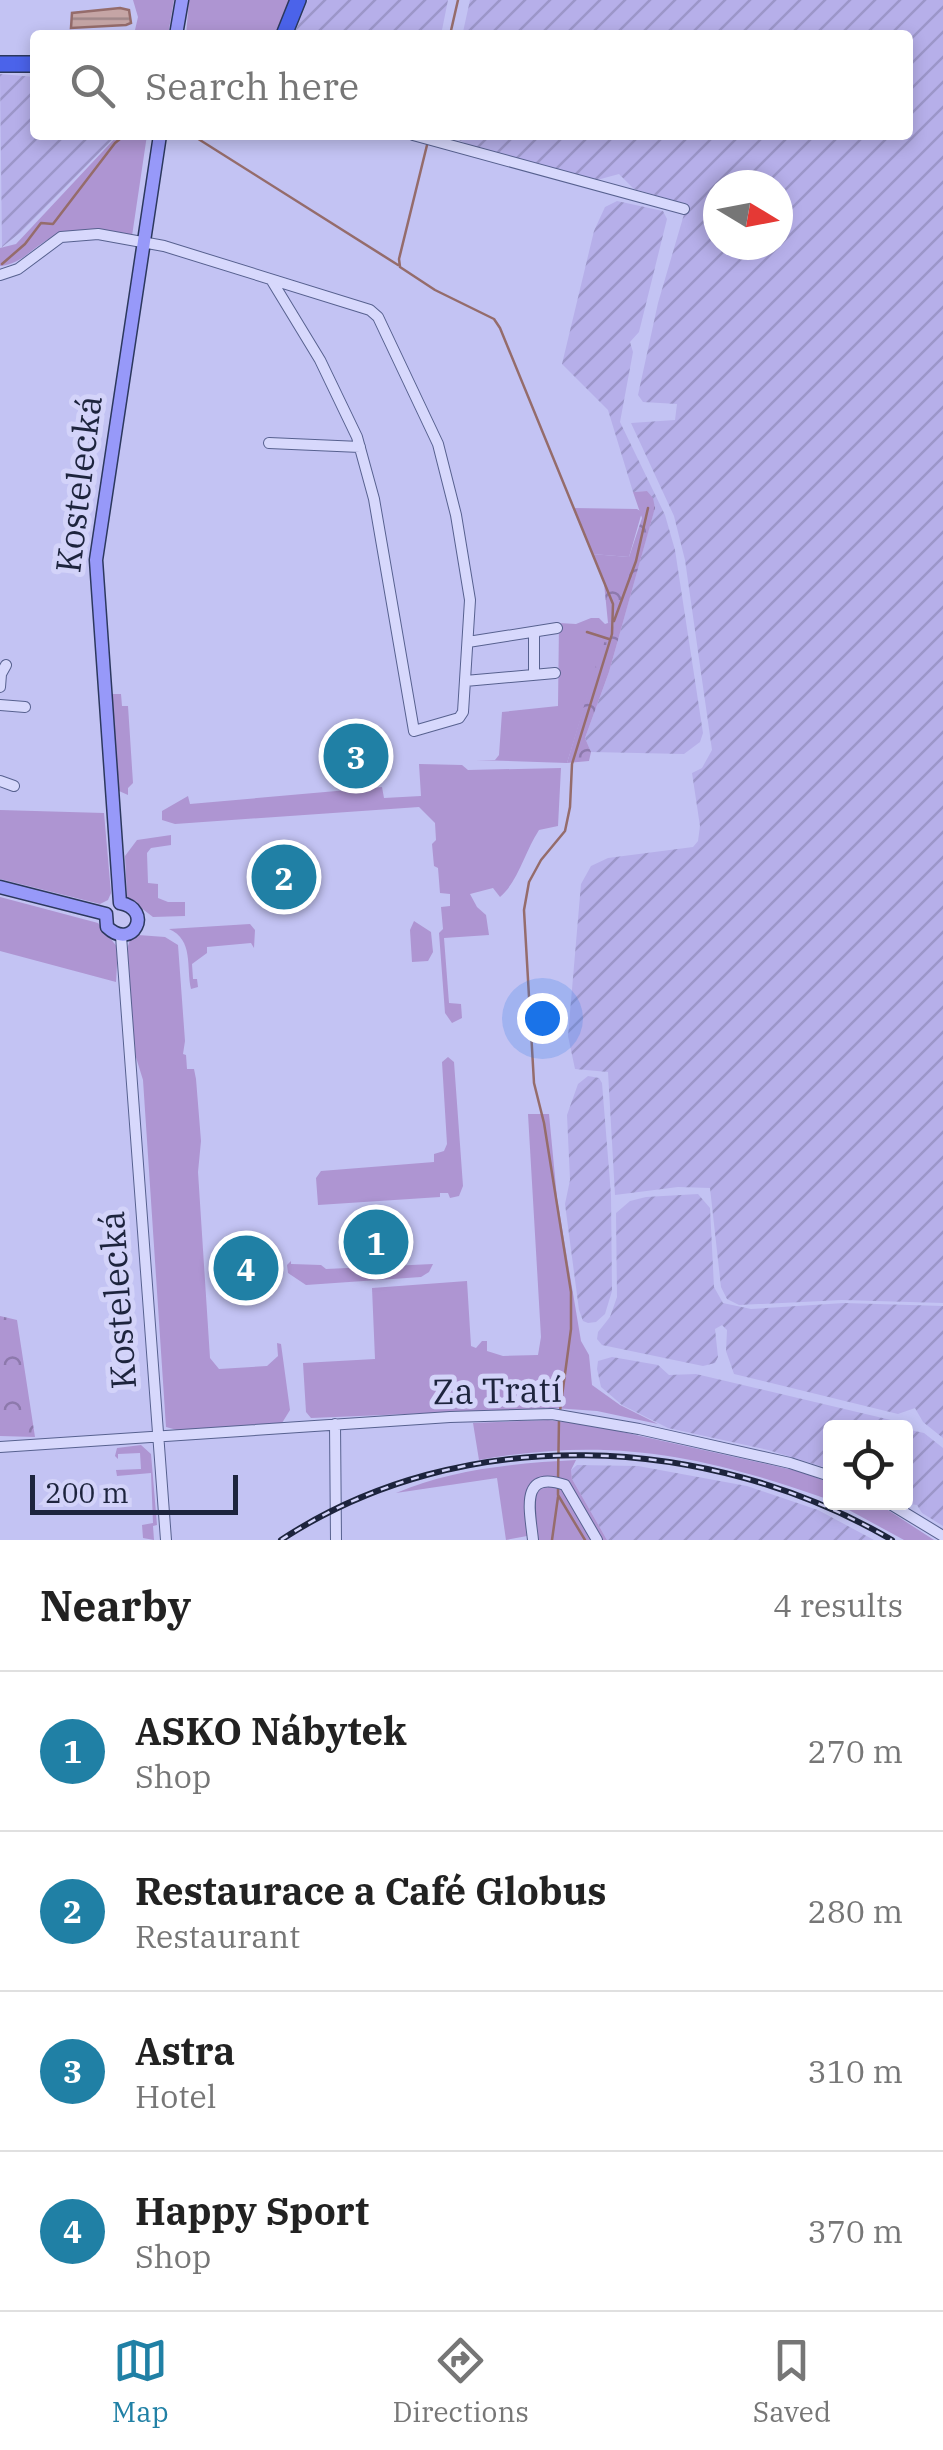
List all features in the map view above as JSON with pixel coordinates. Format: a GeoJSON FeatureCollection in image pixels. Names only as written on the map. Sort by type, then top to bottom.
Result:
{"type":"FeatureCollection","features":[{"type":"Feature","properties":{"kind":"highway"},"geometry":{"type":"LineString","coordinates":[[286,30],[298,0]]}},
{"type":"Feature","properties":{"kind":"highway"},"geometry":{"type":"LineString","coordinates":[[0,64],[30,64]]}},
{"type":"Feature","properties":{"kind":"main road"},"geometry":{"type":"LineString","coordinates":[[177,30],[182,0]]}},
{"type":"Feature","properties":{"kind":"main road","name":"Kostelecká"},"geometry":{"type":"LineString","coordinates":[[120,903],[96,560],[159,140]]}},
{"type":"Feature","properties":{"kind":"main road"},"geometry":{"type":"LineString","coordinates":[[0,887],[106,914]]}},
{"type":"Feature","properties":{"kind":"main road"},"geometry":{"type":"LineString","coordinates":[[120,903],[132,907],[138,920],[134,930],[121,936],[107,927],[106,914],[110,907],[120,903]]}},
{"type":"Feature","properties":{"kind":"street"},"geometry":{"type":"LineString","coordinates":[[429,140],[684,209]]}},
{"type":"Feature","properties":{"kind":"street"},"geometry":{"type":"LineString","coordinates":[[0,275],[9,274],[48,244],[72,234],[98,234],[142,241],[370,310],[383,327],[438,444],[456,515],[470,600],[462,715],[414,730],[374,499],[360,446],[328,375],[272,281]]}},
{"type":"Feature","properties":{"kind":"street"},"geometry":{"type":"LineString","coordinates":[[269,443],[360,446]]}},
{"type":"Feature","properties":{"kind":"street"},"geometry":{"type":"LineString","coordinates":[[468,642],[557,628]]}},
{"type":"Feature","properties":{"kind":"street"},"geometry":{"type":"LineString","coordinates":[[534,632],[534,675]]}},
{"type":"Feature","properties":{"kind":"street"},"geometry":{"type":"LineString","coordinates":[[0,687],[2,671]]}},
{"type":"Feature","properties":{"kind":"street"},"geometry":{"type":"LineString","coordinates":[[465,681],[555,673]]}},
{"type":"Feature","properties":{"kind":"street"},"geometry":{"type":"LineString","coordinates":[[0,705],[25,708]]}},
{"type":"Feature","properties":{"kind":"street"},"geometry":{"type":"LineString","coordinates":[[0,782],[14,786]]}},
{"type":"Feature","properties":{"kind":"street","name":"Kostelecká"},"geometry":{"type":"LineString","coordinates":[[121,936],[166,1540]]}},
{"type":"Feature","properties":{"kind":"street","name":"Za Tratí"},"geometry":{"type":"LineString","coordinates":[[0,1447],[552,1414],[770,1458],[823,1474]]}},
{"type":"Feature","properties":{"kind":"street"},"geometry":{"type":"LineString","coordinates":[[335,1424],[336,1540]]}},
{"type":"Feature","properties":{"kind":"street"},"geometry":{"type":"LineString","coordinates":[[533,1540],[529,1498],[540,1482],[549,1481],[565,1486],[597,1540]]}},
{"type":"Feature","properties":{"kind":"street"},"geometry":{"type":"LineString","coordinates":[[900,1510],[943,1536]]}},
{"type":"Feature","properties":{"kind":"shaded area"},"geometry":{"type":"Polygon","coordinates":[[[308,0],[448,0],[442,30],[296,30],[308,0]]]}},
{"type":"Feature","properties":{"kind":"shaded area"},"geometry":{"type":"Polygon","coordinates":[[[470,0],[943,0],[943,1303],[842,1300],[739,1305],[727,1299],[721,1287],[710,1188],[678,1187],[615,1195],[608,1072],[575,1069],[568,1036],[581,884],[591,866],[608,858],[693,847],[700,826],[692,773],[702,768],[712,750],[685,560],[674,516],[631,423],[675,420],[677,404],[643,402],[638,395],[658,303],[687,204],[634,189],[619,174],[597,180],[459,140],[913,140],[913,30],[463,30],[470,0]]]}},
{"type":"Feature","properties":{"kind":"shaded area"},"geometry":{"type":"Polygon","coordinates":[[[129,10],[131,23],[71,28],[72,13],[129,10]]]}},
{"type":"Feature","properties":{"kind":"shaded area"},"geometry":{"type":"Polygon","coordinates":[[[0,74],[30,77],[30,140],[112,140],[2,247],[0,74]]]}},
{"type":"Feature","properties":{"kind":"shaded area"},"geometry":{"type":"Polygon","coordinates":[[[617,201],[663,211],[667,219],[639,332],[630,342],[633,352],[620,422],[665,515],[675,550],[703,733],[700,742],[684,754],[591,752],[585,738],[609,672],[655,507],[647,491],[633,492],[608,410],[562,364],[594,231],[605,207],[617,201]]]}},
{"type":"Feature","properties":{"kind":"shaded area"},"geometry":{"type":"Polygon","coordinates":[[[588,1076],[599,1078],[602,1083],[611,1195],[612,1291],[605,1314],[588,1323],[579,1310],[565,1204],[570,1180],[567,1115],[578,1084],[588,1076]]]}},
{"type":"Feature","properties":{"kind":"shaded area"},"geometry":{"type":"Polygon","coordinates":[[[698,1194],[710,1208],[714,1287],[723,1303],[751,1309],[844,1303],[943,1306],[943,1438],[923,1422],[915,1408],[898,1414],[734,1374],[726,1351],[727,1330],[722,1325],[715,1329],[718,1357],[715,1363],[703,1366],[602,1345],[597,1339],[598,1332],[610,1317],[617,1297],[616,1213],[630,1201],[646,1197],[698,1194]]]}},
{"type":"Feature","properties":{"kind":"shaded area"},"geometry":{"type":"Polygon","coordinates":[[[612,1357],[658,1365],[669,1375],[696,1374],[891,1420],[823,1420],[823,1467],[668,1428],[622,1405],[601,1387],[598,1361],[612,1357]]]}},
{"type":"Feature","properties":{"kind":"shaded area"},"geometry":{"type":"Polygon","coordinates":[[[913,1431],[924,1433],[943,1448],[943,1526],[922,1513],[913,1504],[913,1431]]]}},
{"type":"Feature","properties":{"kind":"shaded area"},"geometry":{"type":"Polygon","coordinates":[[[577,1465],[638,1466],[747,1486],[818,1510],[874,1540],[607,1540],[572,1479],[571,1470],[577,1465]]]}},
{"type":"Feature","properties":{"kind":"green space"},"geometry":{"type":"Polygon","coordinates":[[[133,0],[174,0],[169,30],[135,30],[138,17],[133,0]]]}},
{"type":"Feature","properties":{"kind":"green space"},"geometry":{"type":"Polygon","coordinates":[[[189,0],[292,0],[281,30],[186,30],[189,0]]]}},
{"type":"Feature","properties":{"kind":"green space"},"geometry":{"type":"Polygon","coordinates":[[[113,140],[146,140],[132,236],[99,230],[68,232],[0,266],[0,248],[16,244],[113,140]]]}},
{"type":"Feature","properties":{"kind":"green space"},"geometry":{"type":"Polygon","coordinates":[[[647,491],[655,508],[609,672],[585,738],[591,752],[589,761],[567,763],[603,642],[610,643],[614,622],[608,623],[604,583],[592,554],[629,557],[642,518],[633,492],[647,491]]]}},
{"type":"Feature","properties":{"kind":"green space"},"geometry":{"type":"Polygon","coordinates":[[[573,508],[642,512],[629,557],[592,554],[573,508]]]}},
{"type":"Feature","properties":{"kind":"green space"},"geometry":{"type":"Polygon","coordinates":[[[599,618],[605,624],[614,621],[567,763],[476,760],[495,760],[499,755],[502,712],[558,706],[559,623],[576,624],[599,618]]]}},
{"type":"Feature","properties":{"kind":"green space"},"geometry":{"type":"Polygon","coordinates":[[[112,694],[121,694],[122,706],[128,706],[133,783],[128,795],[119,791],[112,694]]]}},
{"type":"Feature","properties":{"kind":"green space"},"geometry":{"type":"Polygon","coordinates":[[[419,764],[462,765],[468,770],[561,768],[558,826],[539,830],[512,883],[500,897],[493,888],[470,894],[486,915],[489,935],[444,938],[449,1003],[461,1004],[462,1018],[452,1023],[445,1013],[439,933],[443,929],[441,907],[450,906],[450,894],[440,893],[438,868],[434,866],[435,823],[419,807],[175,824],[162,820],[162,811],[188,796],[190,804],[382,787],[384,798],[421,796],[419,764]]]}},
{"type":"Feature","properties":{"kind":"green space"},"geometry":{"type":"Polygon","coordinates":[[[0,810],[104,813],[111,893],[108,900],[100,904],[0,879],[0,810]]]}},
{"type":"Feature","properties":{"kind":"green space"},"geometry":{"type":"Polygon","coordinates":[[[171,835],[171,845],[151,848],[147,853],[148,883],[158,884],[158,898],[185,902],[185,916],[153,917],[127,897],[125,856],[137,840],[171,835]]]}},
{"type":"Feature","properties":{"kind":"green space"},"geometry":{"type":"Polygon","coordinates":[[[0,897],[98,923],[118,948],[116,982],[0,951],[0,897]]]}},
{"type":"Feature","properties":{"kind":"green space"},"geometry":{"type":"Polygon","coordinates":[[[414,921],[431,932],[433,952],[428,961],[412,962],[410,930],[414,921]]]}},
{"type":"Feature","properties":{"kind":"green space"},"geometry":{"type":"Polygon","coordinates":[[[250,924],[255,930],[254,948],[251,943],[207,947],[207,953],[192,964],[198,987],[191,989],[186,947],[169,929],[250,924]]]}},
{"type":"Feature","properties":{"kind":"green space"},"geometry":{"type":"Polygon","coordinates":[[[138,935],[165,937],[178,945],[183,1054],[187,1069],[194,1069],[201,1141],[198,1172],[210,1358],[219,1369],[267,1366],[278,1356],[277,1343],[281,1344],[290,1410],[282,1423],[177,1430],[166,1427],[143,1080],[135,1054],[127,949],[130,940],[138,935]]]}},
{"type":"Feature","properties":{"kind":"green space"},"geometry":{"type":"Polygon","coordinates":[[[448,1057],[454,1062],[463,1186],[459,1196],[450,1198],[448,1193],[440,1193],[440,1197],[318,1205],[316,1178],[321,1171],[434,1162],[434,1154],[444,1151],[447,1144],[442,1062],[448,1057]]]}},
{"type":"Feature","properties":{"kind":"green space"},"geometry":{"type":"Polygon","coordinates":[[[528,1114],[549,1114],[557,1198],[592,1385],[658,1424],[597,1411],[554,1408],[311,1418],[306,1412],[303,1363],[375,1359],[372,1288],[467,1281],[471,1346],[476,1348],[487,1341],[487,1351],[503,1356],[538,1355],[541,1337],[528,1114]]]}},
{"type":"Feature","properties":{"kind":"green space"},"geometry":{"type":"Polygon","coordinates":[[[279,1261],[280,1272],[267,1287],[220,1291],[213,1284],[215,1266],[222,1265],[222,1276],[235,1287],[258,1286],[270,1264],[279,1261]]]}},
{"type":"Feature","properties":{"kind":"green space"},"geometry":{"type":"Polygon","coordinates":[[[291,1261],[326,1269],[433,1264],[421,1277],[306,1285],[288,1273],[291,1261]]]}},
{"type":"Feature","properties":{"kind":"green space"},"geometry":{"type":"Polygon","coordinates":[[[0,1316],[17,1320],[35,1437],[0,1436],[0,1316]]]}},
{"type":"Feature","properties":{"kind":"green space"},"geometry":{"type":"Polygon","coordinates":[[[548,1420],[591,1425],[802,1472],[823,1480],[823,1498],[741,1472],[658,1454],[572,1450],[479,1460],[473,1423],[548,1420]]]}},
{"type":"Feature","properties":{"kind":"green space"},"geometry":{"type":"Polygon","coordinates":[[[141,1445],[151,1454],[157,1525],[153,1526],[154,1540],[143,1538],[142,1525],[153,1523],[151,1473],[117,1476],[116,1470],[141,1469],[140,1453],[118,1454],[118,1459],[115,1456],[117,1448],[141,1445]]]}},
{"type":"Feature","properties":{"kind":"green space"},"geometry":{"type":"Polygon","coordinates":[[[576,1460],[572,1479],[607,1540],[528,1540],[527,1536],[506,1540],[497,1478],[396,1493],[462,1473],[576,1460]]]}},
{"type":"Feature","properties":{"kind":"green space"},"geometry":{"type":"Polygon","coordinates":[[[849,1510],[888,1510],[934,1540],[904,1540],[849,1510]]]}},
{"type":"Feature","properties":{"kind":"waterway"},"geometry":{"type":"LineString","coordinates":[[451,30],[458,0]]}},
{"type":"Feature","properties":{"kind":"waterway"},"geometry":{"type":"LineString","coordinates":[[2,264],[41,223],[53,224],[119,140]]}},
{"type":"Feature","properties":{"kind":"waterway"},"geometry":{"type":"LineString","coordinates":[[200,140],[398,265]]}},
{"type":"Feature","properties":{"kind":"waterway"},"geometry":{"type":"LineString","coordinates":[[428,141],[400,267],[435,290],[494,319],[500,328],[613,604],[612,634],[572,764],[565,831],[529,882],[524,910],[534,1083],[571,1292],[571,1329],[560,1411]]}},
{"type":"Feature","properties":{"kind":"waterway"},"geometry":{"type":"LineString","coordinates":[[614,621],[636,561],[648,508]]}},
{"type":"Feature","properties":{"kind":"waterway"},"geometry":{"type":"LineString","coordinates":[[587,632],[609,639]]}},
{"type":"Feature","properties":{"kind":"waterway"},"geometry":{"type":"LineString","coordinates":[[558,1481],[559,1419]]}},
{"type":"Feature","properties":{"kind":"waterway"},"geometry":{"type":"LineString","coordinates":[[558,1489],[585,1540]]}},
{"type":"Feature","properties":{"kind":"waterway"},"geometry":{"type":"LineString","coordinates":[[552,1540],[558,1497]]}},
{"type":"Feature","properties":{"kind":"railway"},"geometry":{"type":"LineString","coordinates":[[281,1540],[352,1501],[427,1475],[506,1459],[586,1455],[666,1462],[745,1478],[821,1504],[892,1540]]}},
{"type":"Feature","properties":{"kind":"place","name":"Astra"},"geometry":{"type":"Point","coordinates":[356,756]}},
{"type":"Feature","properties":{"kind":"place","name":"Restaurace a Café Globus"},"geometry":{"type":"Point","coordinates":[284,877]}},
{"type":"Feature","properties":{"kind":"place","name":"ASKO Nábytek"},"geometry":{"type":"Point","coordinates":[376,1242]}},
{"type":"Feature","properties":{"kind":"place","name":"Happy Sport"},"geometry":{"type":"Point","coordinates":[246,1268]}}]}
